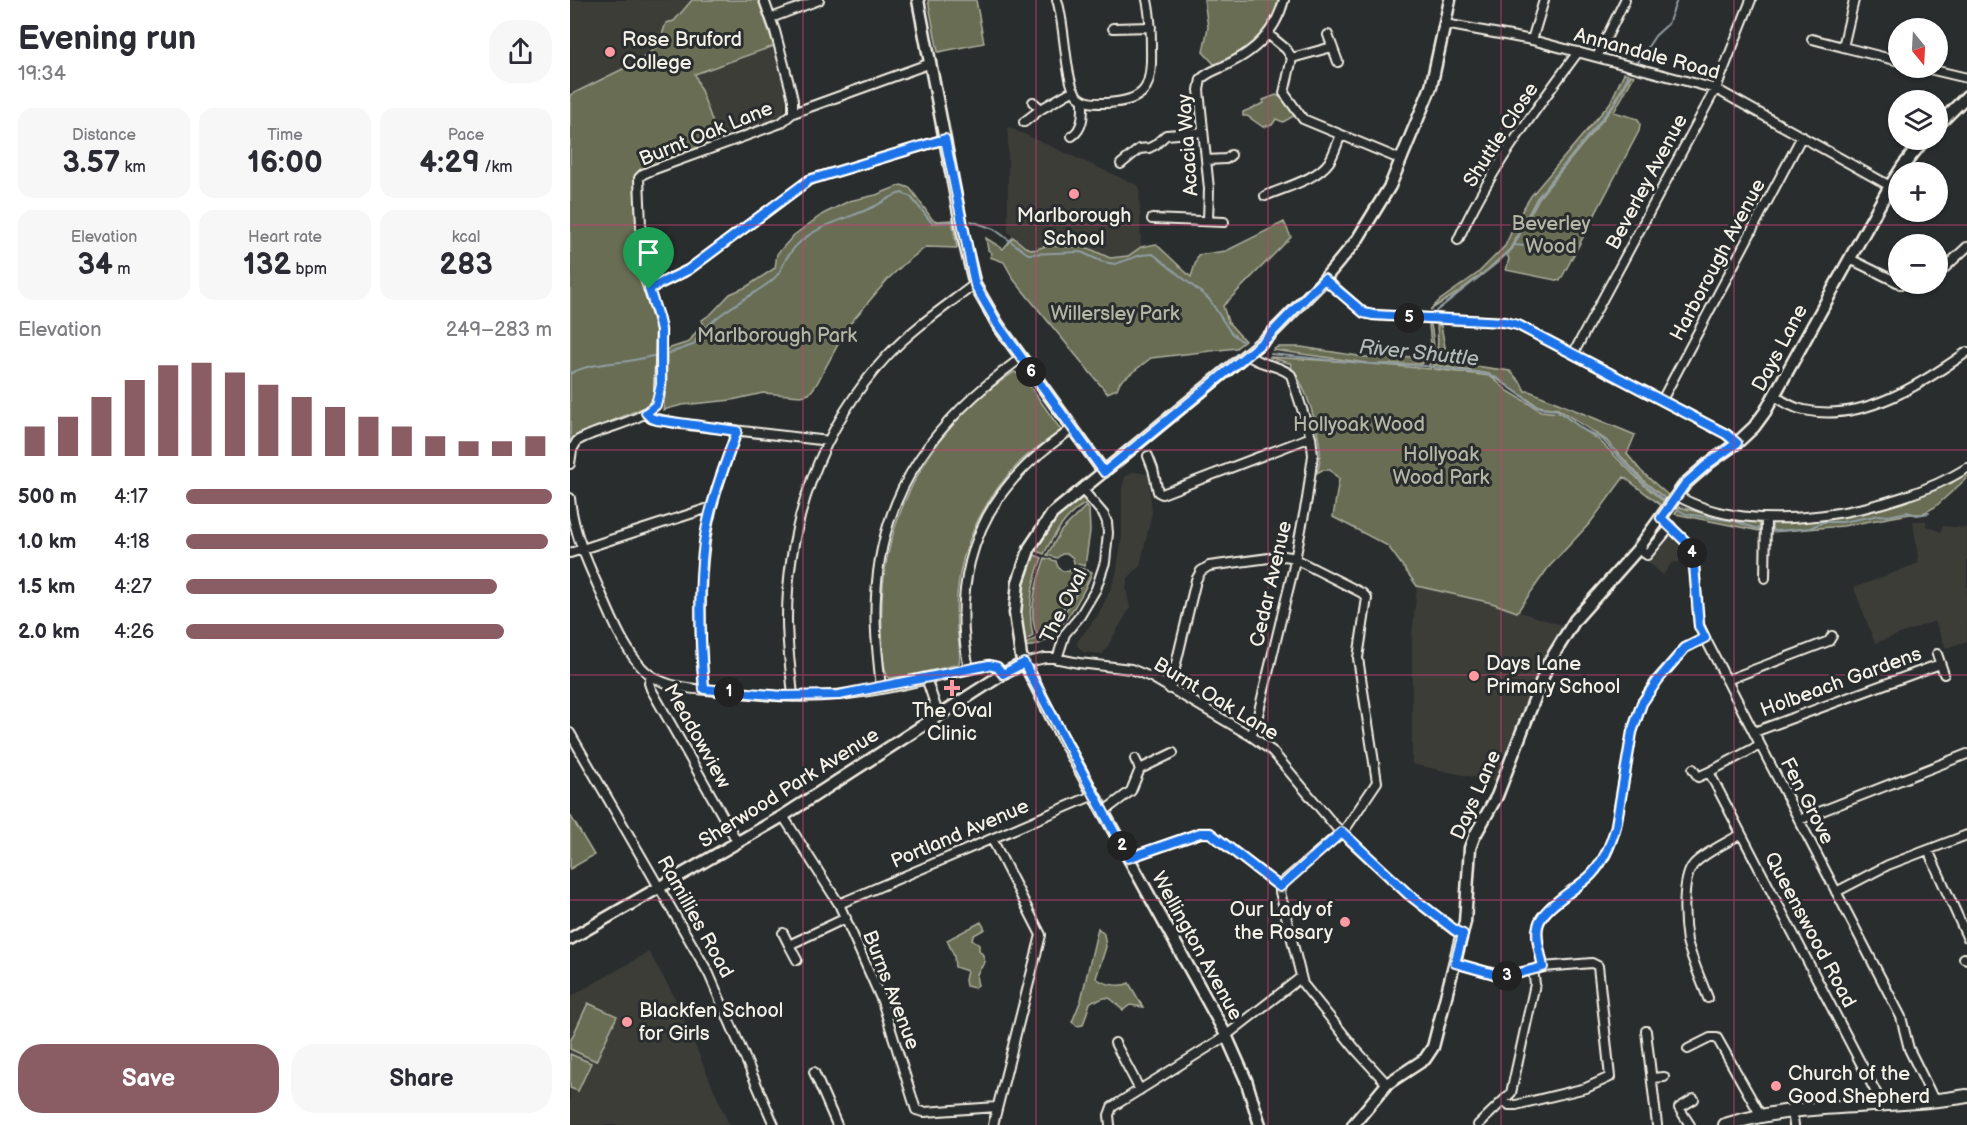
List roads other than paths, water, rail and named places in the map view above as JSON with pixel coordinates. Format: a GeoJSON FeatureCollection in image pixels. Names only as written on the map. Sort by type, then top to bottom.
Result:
{"type":"FeatureCollection","features":[{"type":"Feature","properties":{"kind":"main road"},"geometry":{"type":"LineString","coordinates":[[1725,1125],[1792,1111],[1967,1096]]}},
{"type":"Feature","properties":{"kind":"street","name":"Burnt Oak Lane"},"geometry":{"type":"LineString","coordinates":[[646,413],[656,405],[661,385],[661,330],[642,263],[638,182],[641,175],[774,125],[793,113],[793,100],[764,0]]}},
{"type":"Feature","properties":{"kind":"street"},"geometry":{"type":"LineString","coordinates":[[771,18],[819,0]]}},
{"type":"Feature","properties":{"kind":"street"},"geometry":{"type":"LineString","coordinates":[[918,0],[975,284],[998,325],[1104,472]]}},
{"type":"Feature","properties":{"kind":"street"},"geometry":{"type":"LineString","coordinates":[[1057,0],[1062,15],[1074,90],[1083,101],[1088,103],[1128,100],[1145,89],[1152,76],[1151,27],[1147,0]]}},
{"type":"Feature","properties":{"kind":"street","name":"Acacia Way"},"geometry":{"type":"LineString","coordinates":[[1208,220],[1209,189],[1199,90],[1201,80],[1210,72],[1247,53],[1269,35],[1284,0]]}},
{"type":"Feature","properties":{"kind":"street"},"geometry":{"type":"LineString","coordinates":[[1082,489],[1264,341],[1324,279],[1367,227],[1402,160],[1431,87],[1450,0]]}},
{"type":"Feature","properties":{"kind":"street"},"geometry":{"type":"LineString","coordinates":[[1532,40],[1544,0]]}},
{"type":"Feature","properties":{"kind":"street"},"geometry":{"type":"LineString","coordinates":[[1597,57],[1625,0]]}},
{"type":"Feature","properties":{"kind":"street","name":"Beverley Avenue"},"geometry":{"type":"LineString","coordinates":[[1573,354],[1716,88],[1751,0]]}},
{"type":"Feature","properties":{"kind":"street"},"geometry":{"type":"LineString","coordinates":[[1844,47],[1854,0]]}},
{"type":"Feature","properties":{"kind":"street","name":"Annandale Road"},"geometry":{"type":"LineString","coordinates":[[1445,24],[1532,40],[1716,88],[1888,185]]}},
{"type":"Feature","properties":{"kind":"street"},"geometry":{"type":"LineString","coordinates":[[1113,28],[1151,27]]}},
{"type":"Feature","properties":{"kind":"street"},"geometry":{"type":"LineString","coordinates":[[1269,35],[1292,58]]}},
{"type":"Feature","properties":{"kind":"street"},"geometry":{"type":"LineString","coordinates":[[1328,35],[1338,63]]}},
{"type":"Feature","properties":{"kind":"street"},"geometry":{"type":"LineString","coordinates":[[1812,39],[1888,58]]}},
{"type":"Feature","properties":{"kind":"street"},"geometry":{"type":"LineString","coordinates":[[1292,58],[1332,47]]}},
{"type":"Feature","properties":{"kind":"street","name":"Shuttle Close"},"geometry":{"type":"LineString","coordinates":[[1458,240],[1473,209],[1514,143],[1578,52]]}},
{"type":"Feature","properties":{"kind":"street"},"geometry":{"type":"LineString","coordinates":[[1292,58],[1284,93],[1303,119],[1402,160]]}},
{"type":"Feature","properties":{"kind":"street"},"geometry":{"type":"LineString","coordinates":[[793,113],[931,63]]}},
{"type":"Feature","properties":{"kind":"street"},"geometry":{"type":"LineString","coordinates":[[1948,73],[1967,78]]}},
{"type":"Feature","properties":{"kind":"street"},"geometry":{"type":"LineString","coordinates":[[1024,122],[1074,90]]}},
{"type":"Feature","properties":{"kind":"street"},"geometry":{"type":"LineString","coordinates":[[1948,115],[1967,96]]}},
{"type":"Feature","properties":{"kind":"street"},"geometry":{"type":"LineString","coordinates":[[1072,136],[1080,125],[1083,101]]}},
{"type":"Feature","properties":{"kind":"street"},"geometry":{"type":"LineString","coordinates":[[1033,102],[1041,109]]}},
{"type":"Feature","properties":{"kind":"street"},"geometry":{"type":"LineString","coordinates":[[1121,164],[1139,149],[1155,145],[1166,135],[1203,132]]}},
{"type":"Feature","properties":{"kind":"street"},"geometry":{"type":"LineString","coordinates":[[1265,196],[1324,168],[1341,135]]}},
{"type":"Feature","properties":{"kind":"street","name":"Harborough Avenue"},"geometry":{"type":"LineString","coordinates":[[1662,400],[1802,136]]}},
{"type":"Feature","properties":{"kind":"street"},"geometry":{"type":"LineString","coordinates":[[649,289],[688,270],[809,180],[945,139]]}},
{"type":"Feature","properties":{"kind":"street","name":"Days Lane"},"geometry":{"type":"LineString","coordinates":[[1906,162],[1916,150]]}},
{"type":"Feature","properties":{"kind":"street"},"geometry":{"type":"LineString","coordinates":[[1206,160],[1226,159],[1232,155]]}},
{"type":"Feature","properties":{"kind":"street","name":"Days Lane"},"geometry":{"type":"LineString","coordinates":[[1353,1125],[1387,1084],[1425,1059],[1432,1049],[1463,934],[1468,907],[1469,858],[1473,837],[1501,784],[1548,664],[1580,613],[1638,549],[1676,495],[1696,473],[1737,443],[1754,427],[1775,396],[1888,190]]}},
{"type":"Feature","properties":{"kind":"street","name":"Acacia Way"},"geometry":{"type":"LineString","coordinates":[[1152,219],[1224,222]]}},
{"type":"Feature","properties":{"kind":"street"},"geometry":{"type":"LineString","coordinates":[[1948,265],[1967,247]]}},
{"type":"Feature","properties":{"kind":"street"},"geometry":{"type":"LineString","coordinates":[[1850,259],[1888,278]]}},
{"type":"Feature","properties":{"kind":"street"},"geometry":{"type":"LineString","coordinates":[[1324,279],[1364,313],[1511,324],[1525,329],[1726,434],[1737,443]]}},
{"type":"Feature","properties":{"kind":"street"},"geometry":{"type":"LineString","coordinates":[[793,697],[787,618],[791,561],[807,492],[829,441],[850,402],[887,356],[922,323],[975,284]]}},
{"type":"Feature","properties":{"kind":"street"},"geometry":{"type":"LineString","coordinates":[[1775,396],[1803,410],[1832,412],[1859,407],[1920,384],[1967,352]]}},
{"type":"Feature","properties":{"kind":"street","name":"Cedar Avenue"},"geometry":{"type":"LineString","coordinates":[[1248,354],[1257,361],[1285,370],[1291,375],[1311,437],[1312,461],[1295,560],[1259,713],[1251,736]]}},
{"type":"Feature","properties":{"kind":"street"},"geometry":{"type":"LineString","coordinates":[[881,688],[876,635],[876,585],[884,539],[899,497],[914,466],[943,426],[978,391],[1021,358]]}},
{"type":"Feature","properties":{"kind":"street"},"geometry":{"type":"LineString","coordinates":[[570,464],[572,450],[577,441],[646,413],[657,420],[829,441]]}},
{"type":"Feature","properties":{"kind":"street"},"geometry":{"type":"LineString","coordinates":[[969,669],[963,624],[963,596],[969,561],[982,525],[999,496],[1014,478],[1073,428]]}},
{"type":"Feature","properties":{"kind":"street"},"geometry":{"type":"LineString","coordinates":[[704,689],[700,643],[704,543],[712,507],[737,431]]}},
{"type":"Feature","properties":{"kind":"street"},"geometry":{"type":"LineString","coordinates":[[1148,456],[1158,492],[1162,494],[1311,437]]}},
{"type":"Feature","properties":{"kind":"street"},"geometry":{"type":"LineString","coordinates":[[1676,495],[1698,507],[1766,519],[1857,510],[1932,486],[1967,468]]}},
{"type":"Feature","properties":{"kind":"street","name":"The Oval"},"geometry":{"type":"LineString","coordinates":[[1024,663],[1018,643],[1015,613],[1016,592],[1023,565],[1043,524],[1062,504],[1082,489],[1104,515],[1107,522],[1105,561],[1096,589],[1080,616],[1065,634],[1057,659]]}},
{"type":"Feature","properties":{"kind":"street"},"geometry":{"type":"LineString","coordinates":[[570,498],[572,516],[582,549],[618,630],[639,665],[651,676],[667,684],[793,697],[839,695],[992,665],[1003,674]]}},
{"type":"Feature","properties":{"kind":"street"},"geometry":{"type":"LineString","coordinates":[[570,553],[712,507]]}},
{"type":"Feature","properties":{"kind":"street","name":"Fen Grove"},"geometry":{"type":"LineString","coordinates":[[1661,518],[1687,543],[1693,553],[1699,626],[1902,1017],[1909,1049],[1934,1100]]}},
{"type":"Feature","properties":{"kind":"street"},"geometry":{"type":"LineString","coordinates":[[1765,578],[1766,519]]}},
{"type":"Feature","properties":{"kind":"street","name":"Days Lane"},"geometry":{"type":"LineString","coordinates":[[1638,549],[1647,555],[1671,526]]}},
{"type":"Feature","properties":{"kind":"street"},"geometry":{"type":"LineString","coordinates":[[1170,688],[1196,580],[1201,572],[1214,565],[1284,556],[1362,593],[1367,601],[1358,658],[1377,782],[1342,832],[1280,887],[1280,898],[1300,978],[1317,1003],[1387,1084]]}},
{"type":"Feature","properties":{"kind":"street"},"geometry":{"type":"LineString","coordinates":[[1727,680],[1829,641],[1832,636]]}},
{"type":"Feature","properties":{"kind":"street"},"geometry":{"type":"LineString","coordinates":[[1543,967],[1537,935],[1539,922],[1556,903],[1592,874],[1603,860],[1612,841],[1632,732],[1642,703],[1685,648],[1705,638]]}},
{"type":"Feature","properties":{"kind":"street","name":"Holbeach Gardens"},"geometry":{"type":"LineString","coordinates":[[1937,654],[1944,674]]}},
{"type":"Feature","properties":{"kind":"street","name":"Burnt Oak Lane"},"geometry":{"type":"LineString","coordinates":[[1024,663],[1045,658],[1137,670],[1251,736],[1276,755],[1329,820],[1408,894],[1463,934]]}},
{"type":"Feature","properties":{"kind":"street","name":"Sherwood Park Avenue"},"geometry":{"type":"LineString","coordinates":[[570,939],[783,816],[1003,674],[1024,663]]}},
{"type":"Feature","properties":{"kind":"street","name":"Wellington Avenue"},"geometry":{"type":"LineString","coordinates":[[1024,663],[1226,1035],[1246,1080],[1260,1125]]}},
{"type":"Feature","properties":{"kind":"street","name":"Holbeach Gardens"},"geometry":{"type":"LineString","coordinates":[[1754,732],[1940,664]]}},
{"type":"Feature","properties":{"kind":"street","name":"Meadowview"},"geometry":{"type":"LineString","coordinates":[[651,676],[649,683],[651,689],[738,843]]}},
{"type":"Feature","properties":{"kind":"street"},"geometry":{"type":"LineString","coordinates":[[926,678],[939,716]]}},
{"type":"Feature","properties":{"kind":"street","name":"Ramillies Road"},"geometry":{"type":"LineString","coordinates":[[570,733],[715,986],[774,1125]]}},
{"type":"Feature","properties":{"kind":"street"},"geometry":{"type":"LineString","coordinates":[[1693,769],[1698,777],[1760,745]]}},
{"type":"Feature","properties":{"kind":"street"},"geometry":{"type":"LineString","coordinates":[[1103,812],[1131,790],[1140,769],[1173,753]]}},
{"type":"Feature","properties":{"kind":"street"},"geometry":{"type":"LineString","coordinates":[[1799,820],[1967,754]]}},
{"type":"Feature","properties":{"kind":"street"},"geometry":{"type":"LineString","coordinates":[[1135,759],[1140,769]]}},
{"type":"Feature","properties":{"kind":"street","name":"Queenswood Road"},"geometry":{"type":"LineString","coordinates":[[1709,772],[1882,1104]]}},
{"type":"Feature","properties":{"kind":"street","name":"Portland Avenue"},"geometry":{"type":"LineString","coordinates":[[839,904],[1094,795]]}},
{"type":"Feature","properties":{"kind":"street","name":"Burns Avenue"},"geometry":{"type":"LineString","coordinates":[[783,816],[846,918],[882,1001],[916,1110],[924,1112],[998,1107]]}},
{"type":"Feature","properties":{"kind":"street"},"geometry":{"type":"LineString","coordinates":[[1128,858],[1200,833],[1210,833],[1280,887]]}},
{"type":"Feature","properties":{"kind":"street"},"geometry":{"type":"LineString","coordinates":[[1708,998],[1687,940],[1685,916],[1687,880],[1690,869],[1698,860],[1741,834]]}},
{"type":"Feature","properties":{"kind":"street"},"geometry":{"type":"LineString","coordinates":[[1836,892],[1888,865],[1967,835]]}},
{"type":"Feature","properties":{"kind":"street"},"geometry":{"type":"LineString","coordinates":[[992,839],[1041,935],[993,1125]]}},
{"type":"Feature","properties":{"kind":"street"},"geometry":{"type":"LineString","coordinates":[[1928,850],[1967,937]]}},
{"type":"Feature","properties":{"kind":"street"},"geometry":{"type":"LineString","coordinates":[[789,945],[846,918]]}},
{"type":"Feature","properties":{"kind":"street"},"geometry":{"type":"LineString","coordinates":[[783,933],[797,960]]}},
{"type":"Feature","properties":{"kind":"street"},"geometry":{"type":"LineString","coordinates":[[1455,963],[1498,975],[1518,974],[1543,967],[1597,964],[1611,1075],[1606,1080],[1583,1089],[1516,1105],[1509,1105],[1504,1101]]}},
{"type":"Feature","properties":{"kind":"street"},"geometry":{"type":"LineString","coordinates":[[1478,1125],[1504,1101],[1512,1089],[1535,984],[1533,970]]}},
{"type":"Feature","properties":{"kind":"street"},"geometry":{"type":"LineString","coordinates":[[1110,1125],[1109,1115],[1112,1107],[1226,1035],[1300,978]]}},
{"type":"Feature","properties":{"kind":"street"},"geometry":{"type":"LineString","coordinates":[[1646,1031],[1657,1125]]}},
{"type":"Feature","properties":{"kind":"street"},"geometry":{"type":"LineString","coordinates":[[1688,1049],[1710,1038],[1717,1038],[1761,1116]]}},
{"type":"Feature","properties":{"kind":"street"},"geometry":{"type":"LineString","coordinates":[[1115,1043],[1140,1089]]}},
{"type":"Feature","properties":{"kind":"street"},"geometry":{"type":"LineString","coordinates":[[825,1077],[815,1076],[837,1125]]}},
{"type":"Feature","properties":{"kind":"street"},"geometry":{"type":"LineString","coordinates":[[1652,1078],[1664,1077]]}},
{"type":"Feature","properties":{"kind":"street"},"geometry":{"type":"LineString","coordinates":[[1690,1125],[1678,1108],[1694,1099]]}},
{"type":"Feature","properties":{"kind":"street"},"geometry":{"type":"LineString","coordinates":[[1792,1111],[1794,1125]]}},
{"type":"Feature","properties":{"kind":"waterway"},"geometry":{"type":"LineString","coordinates":[[1638,62],[1655,36],[1668,24],[1677,0]]}},
{"type":"Feature","properties":{"kind":"waterway"},"geometry":{"type":"LineString","coordinates":[[1436,311],[1512,249],[1538,198],[1617,100],[1629,75]]}},
{"type":"Feature","properties":{"kind":"waterway","name":"River Shuttle"},"geometry":{"type":"LineString","coordinates":[[667,354],[693,345],[708,325],[775,278],[787,257],[798,244],[828,225],[902,193],[911,197],[932,223],[954,222]]}},
{"type":"Feature","properties":{"kind":"waterway","name":"River Shuttle"},"geometry":{"type":"LineString","coordinates":[[971,221],[994,229],[1028,254],[1081,252],[1103,262],[1115,264],[1141,255],[1153,254],[1209,299],[1231,333],[1243,342]]}},
{"type":"Feature","properties":{"kind":"waterway"},"geometry":{"type":"LineString","coordinates":[[1514,245],[1567,250]]}},
{"type":"Feature","properties":{"kind":"waterway","name":"River Shuttle"},"geometry":{"type":"LineString","coordinates":[[1271,354],[1370,364],[1425,366],[1485,374],[1497,378],[1534,405],[1557,410],[1584,430],[1602,439],[1645,484],[1665,501]]}},
{"type":"Feature","properties":{"kind":"waterway","name":"River Shuttle"},"geometry":{"type":"LineString","coordinates":[[570,374],[601,364],[658,355]]}},
{"type":"Feature","properties":{"kind":"waterway","name":"River Shuttle"},"geometry":{"type":"LineString","coordinates":[[1677,509],[1686,514],[1734,521],[1755,528],[1777,531],[1810,528],[1823,522],[1842,522],[1880,515],[1888,516],[1907,512],[1917,515],[1929,513]]}},
{"type":"Feature","properties":{"kind":"place","name":"Rose Bruford College"},"geometry":{"type":"Point","coordinates":[610,52]}},
{"type":"Feature","properties":{"kind":"place","name":"Marlborough School"},"geometry":{"type":"Point","coordinates":[1074,194]}},
{"type":"Feature","properties":{"kind":"place","name":"Days Lane Primary School"},"geometry":{"type":"Point","coordinates":[1474,676]}},
{"type":"Feature","properties":{"kind":"place","name":"The Oval Clinic"},"geometry":{"type":"Point","coordinates":[952,688]}},
{"type":"Feature","properties":{"kind":"place","name":"Our Lady of the Rosary"},"geometry":{"type":"Point","coordinates":[1345,922]}},
{"type":"Feature","properties":{"kind":"place","name":"Blackfen School for Girls"},"geometry":{"type":"Point","coordinates":[627,1022]}},
{"type":"Feature","properties":{"kind":"place","name":"Church of the Good Shepherd"},"geometry":{"type":"Point","coordinates":[1776,1086]}},
{"type":"Feature","properties":{"kind":"park label","name":"Beverley Wood"},"geometry":{"type":"Point","coordinates":[1551,236]}},
{"type":"Feature","properties":{"kind":"park label","name":"Willersley Park"},"geometry":{"type":"Point","coordinates":[1115,314]}},
{"type":"Feature","properties":{"kind":"park label","name":"Marlborough Park"},"geometry":{"type":"Point","coordinates":[777,336]}},
{"type":"Feature","properties":{"kind":"park label","name":"Hollyoak Wood"},"geometry":{"type":"Point","coordinates":[1359,425]}},
{"type":"Feature","properties":{"kind":"park label","name":"Hollyoak Wood Park"},"geometry":{"type":"Point","coordinates":[1441,466]}}]}
